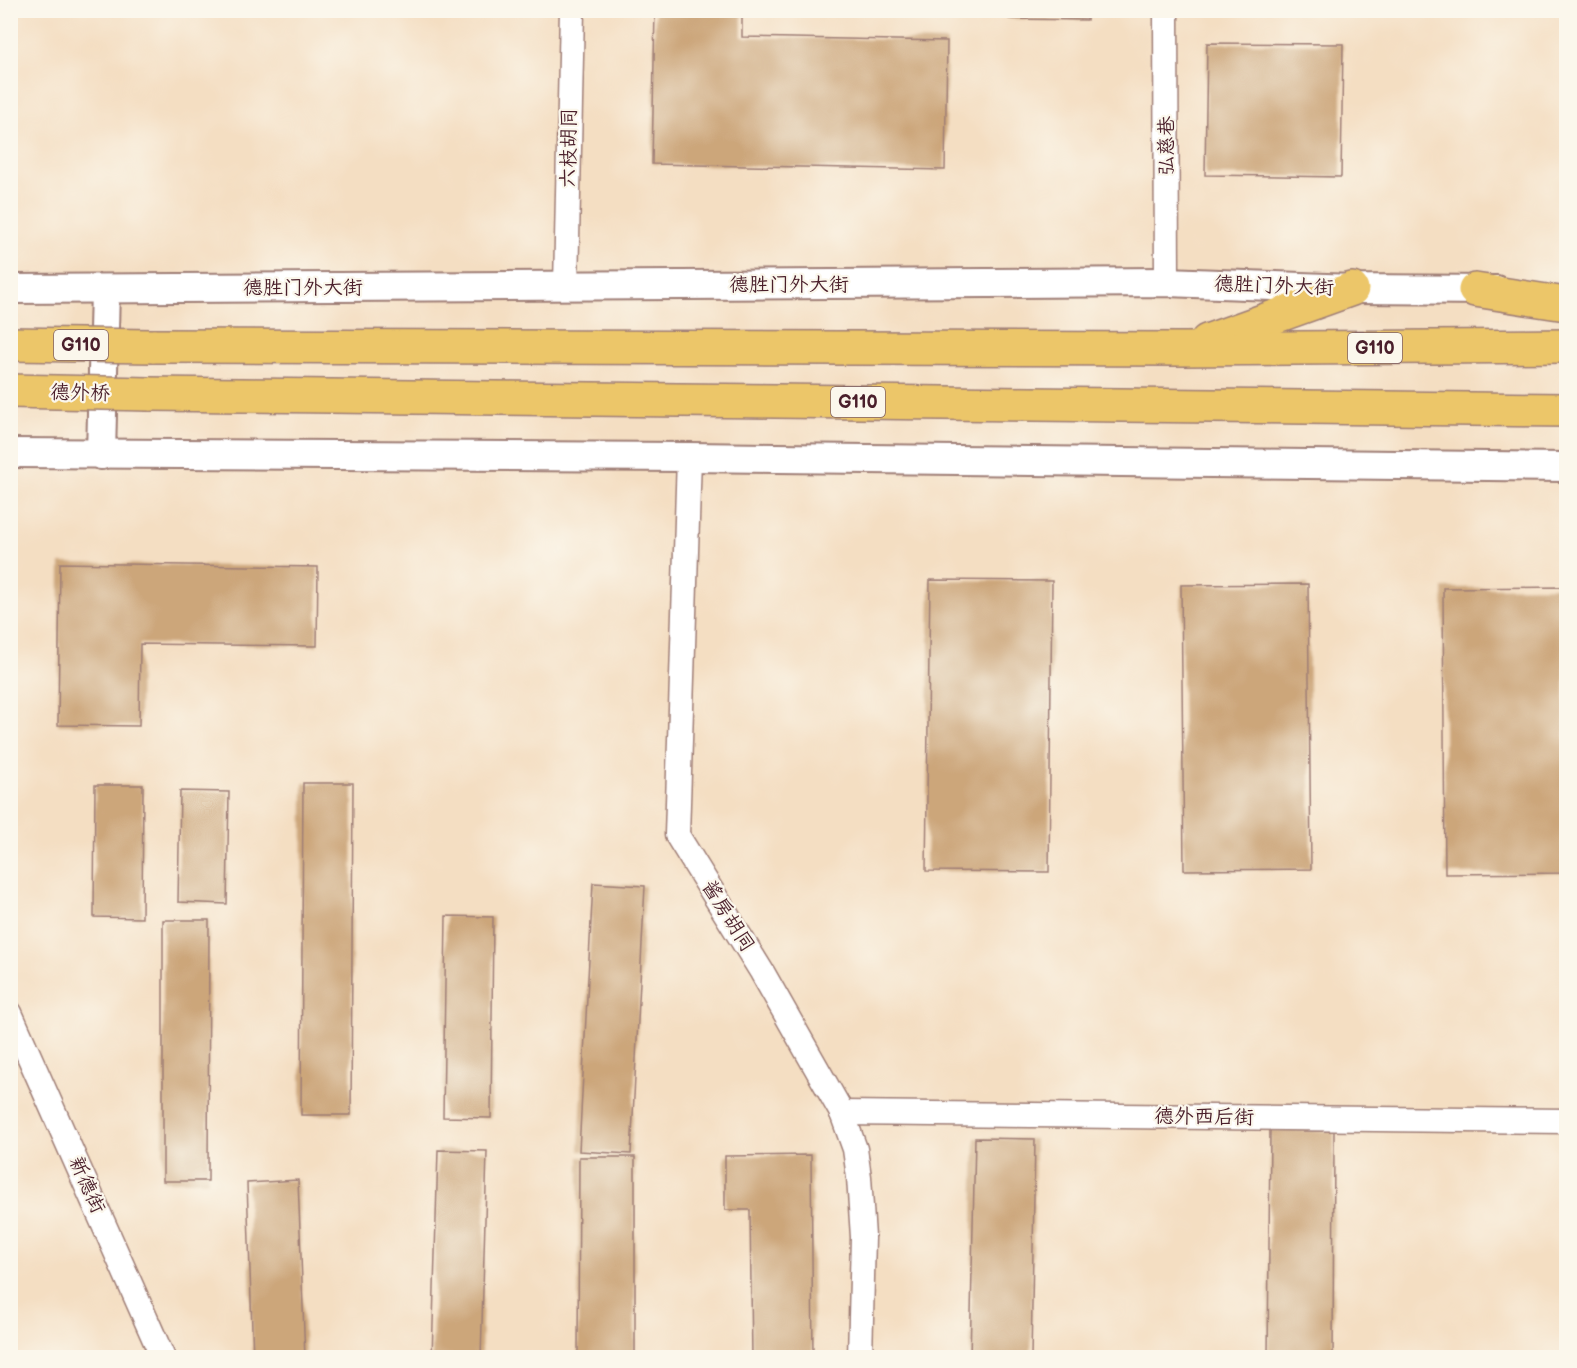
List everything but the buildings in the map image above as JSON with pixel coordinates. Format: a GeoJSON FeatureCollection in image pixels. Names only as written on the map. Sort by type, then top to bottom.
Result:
{"type":"FeatureCollection","features":[{"type":"Feature","properties":{"kind":"highway"},"geometry":{"type":"LineString","coordinates":[[1183,349],[1352,289]]}},
{"type":"Feature","properties":{"kind":"highway"},"geometry":{"type":"LineString","coordinates":[[1475,290],[1566,303]]}},
{"type":"Feature","properties":{"kind":"highway","name":"G110"},"geometry":{"type":"LineString","coordinates":[[10,344],[1183,349],[1566,346]]}},
{"type":"Feature","properties":{"kind":"highway","name":"德外桥"},"geometry":{"type":"LineString","coordinates":[[10,391],[1566,410]]}},
{"type":"Feature","properties":{"kind":"street","name":"六枝胡同"},"geometry":{"type":"LineString","coordinates":[[566,286],[572,10]]}},
{"type":"Feature","properties":{"kind":"street","name":"弘慈巷"},"geometry":{"type":"LineString","coordinates":[[1166,10],[1167,282]]}},
{"type":"Feature","properties":{"kind":"street","name":"德胜门外大街"},"geometry":{"type":"LineString","coordinates":[[10,289],[1167,282],[1352,289],[1566,290]]}},
{"type":"Feature","properties":{"kind":"street"},"geometry":{"type":"LineString","coordinates":[[101,456],[105,289]]}},
{"type":"Feature","properties":{"kind":"street"},"geometry":{"type":"LineString","coordinates":[[10,453],[101,456],[689,457],[1566,467]]}},
{"type":"Feature","properties":{"kind":"street","name":"酱房胡同"},"geometry":{"type":"LineString","coordinates":[[689,457],[677,834],[762,972],[842,1113],[855,1149],[863,1237],[860,1358]]}},
{"type":"Feature","properties":{"kind":"street","name":"新德街"},"geometry":{"type":"LineString","coordinates":[[10,1013],[163,1358]]}},
{"type":"Feature","properties":{"kind":"street","name":"德外西后街"},"geometry":{"type":"LineString","coordinates":[[842,1113],[1566,1121]]}}]}
